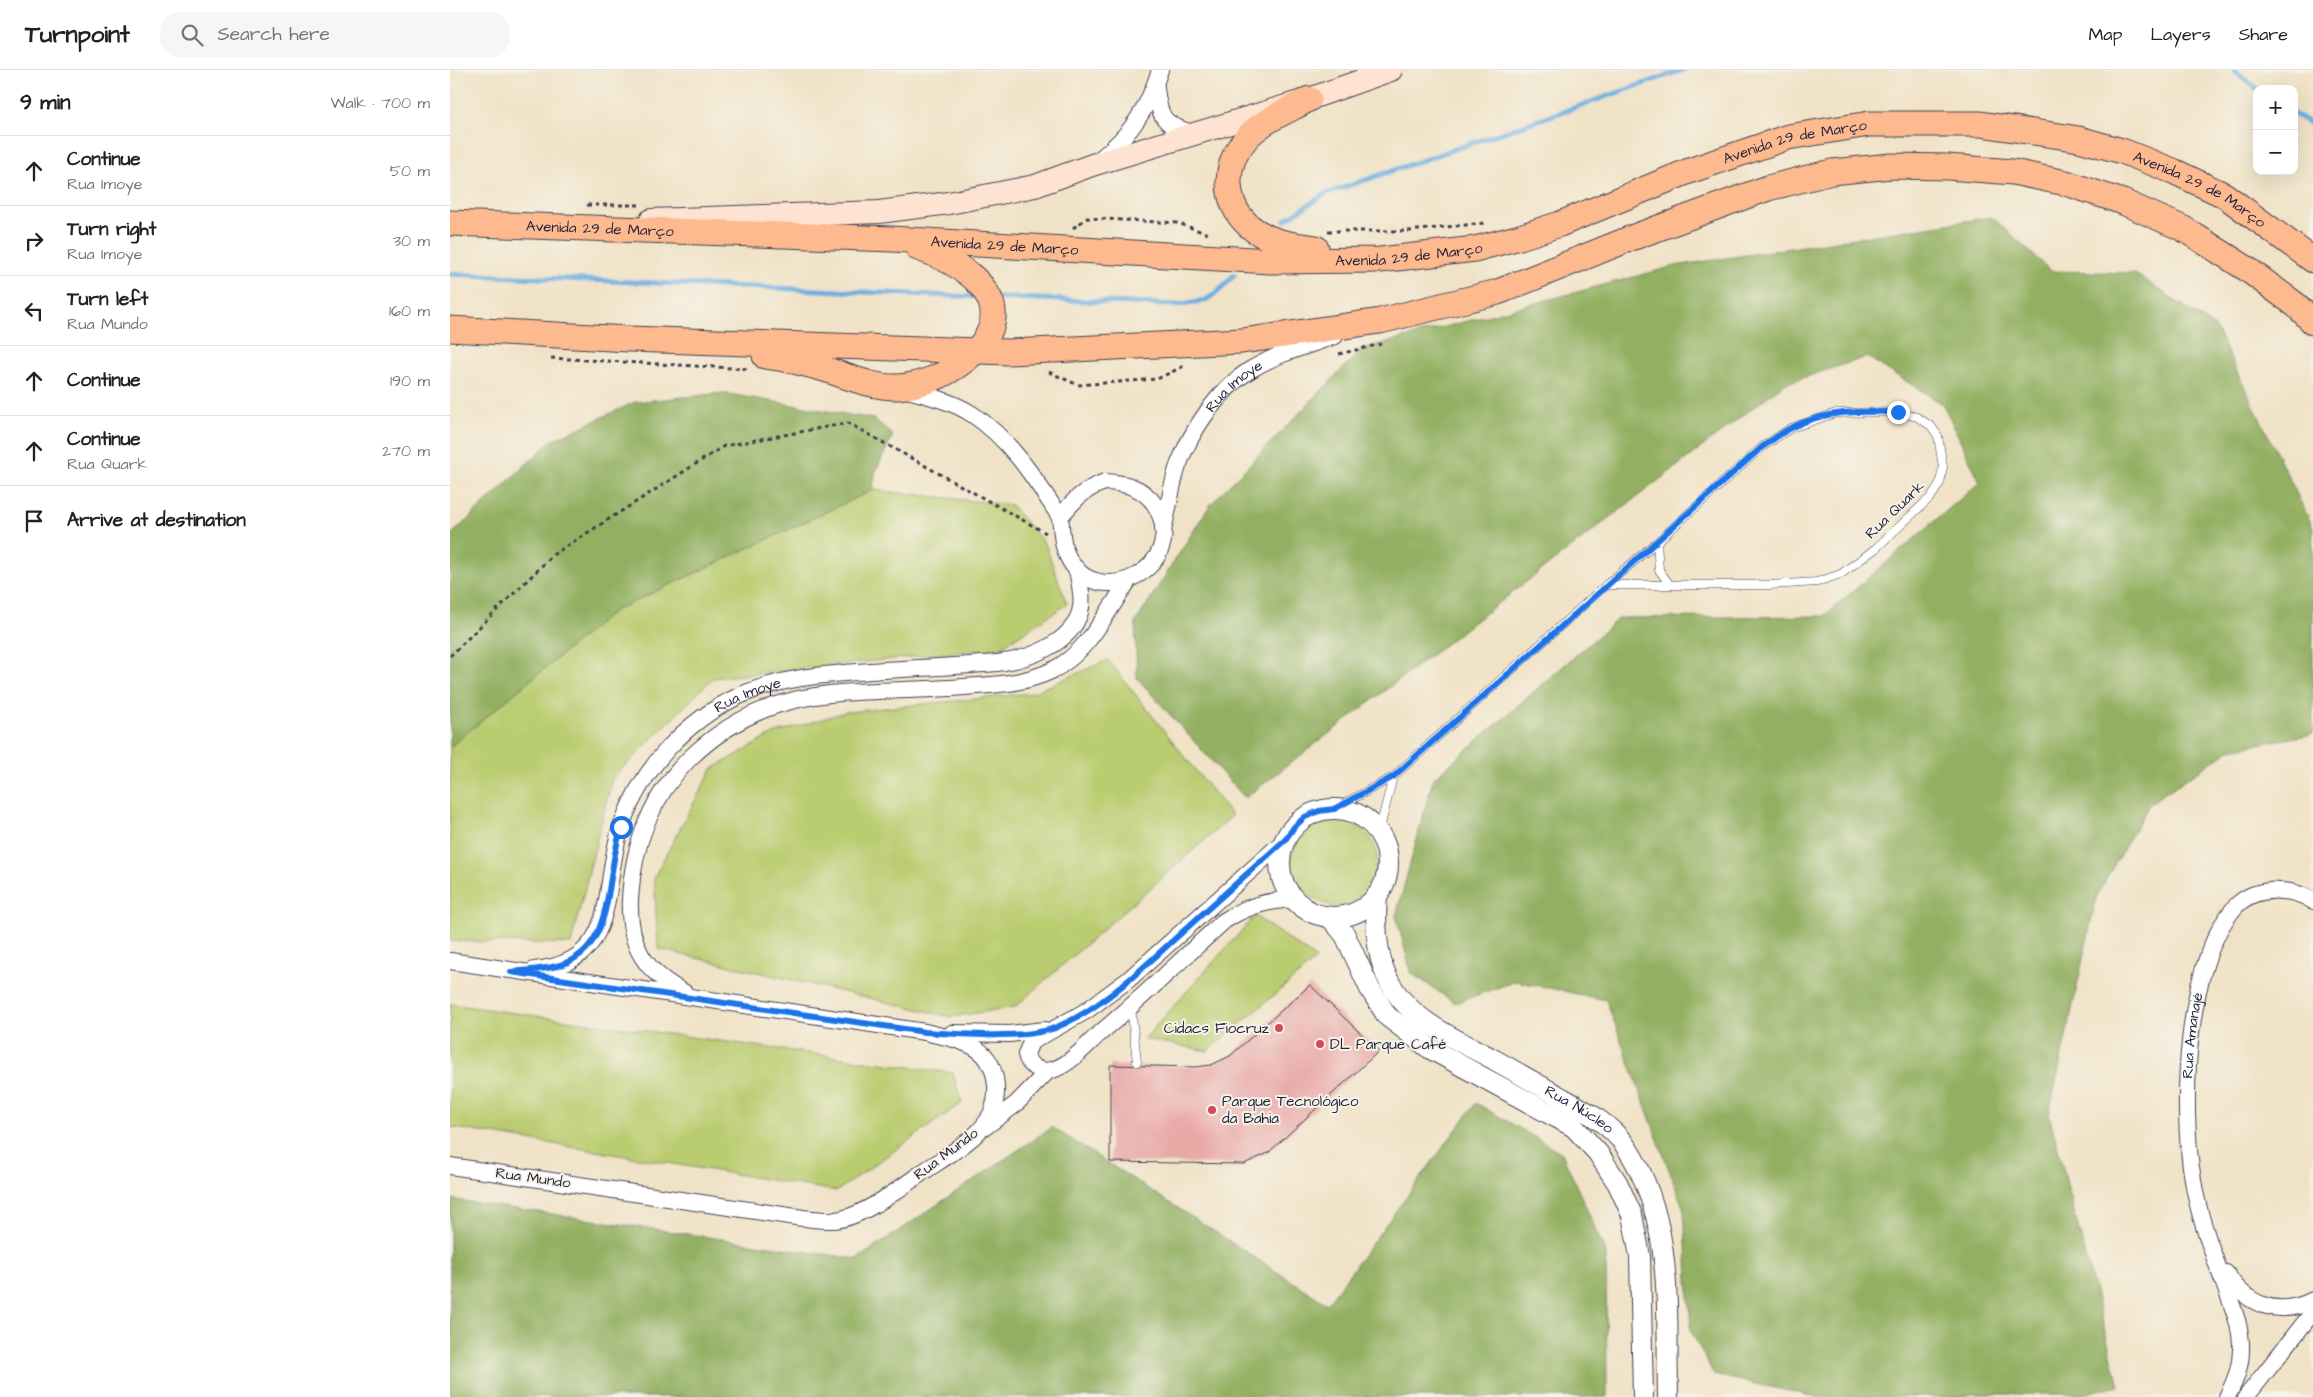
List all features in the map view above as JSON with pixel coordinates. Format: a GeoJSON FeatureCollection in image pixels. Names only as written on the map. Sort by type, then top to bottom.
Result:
{"type":"FeatureCollection","features":[{"type":"Feature","properties":{"kind":"main road"},"geometry":{"type":"LineString","coordinates":[[505,224],[880,212],[949,203],[1035,186],[1092,165],[1309,99],[1391,70]]}},
{"type":"Feature","properties":{"kind":"main road"},"geometry":{"type":"LineString","coordinates":[[1309,99],[1259,127],[1246,138],[1236,152],[1230,167],[1228,183],[1231,201],[1246,223],[1260,234],[1284,243],[1380,260]]}},
{"type":"Feature","properties":{"kind":"main road","name":"Avenida 29 de Março"},"geometry":{"type":"LineString","coordinates":[[450,223],[892,239],[1270,261],[1380,260],[1475,249],[1520,237],[1560,224],[1697,168],[1788,137],[1869,124],[1981,124],[2079,138],[2122,151],[2173,171],[2224,195],[2313,260]]}},
{"type":"Feature","properties":{"kind":"main road"},"geometry":{"type":"LineString","coordinates":[[450,329],[629,339],[981,345],[1008,352],[1242,341],[1380,321],[1498,292],[1670,223],[1768,188],[1832,172],[1891,166],[1948,167],[2013,172],[2066,183],[2123,202],[2184,229],[2248,268],[2296,305],[2313,322]]}},
{"type":"Feature","properties":{"kind":"main road"},"geometry":{"type":"LineString","coordinates":[[629,339],[782,358],[852,378],[897,387],[927,382],[943,376],[981,345],[993,322],[992,308],[984,287],[973,275],[940,255],[892,239]]}},
{"type":"Feature","properties":{"kind":"street"},"geometry":{"type":"LineString","coordinates":[[1158,77],[1161,117],[1173,128],[1195,134]]}},
{"type":"Feature","properties":{"kind":"street"},"geometry":{"type":"LineString","coordinates":[[1092,165],[1116,146],[1136,125],[1158,77]]}},
{"type":"Feature","properties":{"kind":"street","name":"Rua Imoye"},"geometry":{"type":"LineString","coordinates":[[1163,529],[1178,468],[1191,435],[1216,400],[1249,370],[1288,352],[1380,321]]}},
{"type":"Feature","properties":{"kind":"street"},"geometry":{"type":"LineString","coordinates":[[897,387],[935,398],[970,413],[999,435],[1024,462],[1060,517],[1062,542],[1068,557],[1077,569],[1089,577],[1101,582],[1115,583],[1129,580],[1143,572],[1155,560],[1162,545],[1163,529],[1159,513],[1150,498],[1138,488],[1122,483],[1105,482],[1089,487],[1076,497],[1060,517]]}},
{"type":"Feature","properties":{"kind":"street","name":"Rua Imoye"},"geometry":{"type":"LineString","coordinates":[[511,972],[559,966],[587,949],[601,929],[606,914],[621,827],[629,807],[660,757],[685,732],[707,716],[738,696],[777,682],[822,674],[1007,662],[1033,656],[1056,642],[1074,624],[1080,613],[1082,598],[1077,569]]}},
{"type":"Feature","properties":{"kind":"street","name":"Rua Imoye"},"geometry":{"type":"LineString","coordinates":[[691,996],[658,976],[644,960],[636,948],[631,928],[630,908],[632,873],[649,816],[675,773],[694,754],[722,730],[755,712],[803,697],[833,693],[1011,684],[1051,671],[1076,655],[1089,640],[1129,580]]}},
{"type":"Feature","properties":{"kind":"street"},"geometry":{"type":"LineString","coordinates":[[1047,1072],[1034,1068],[1029,1062],[1026,1054],[1031,1042],[1086,1011],[1128,980],[1285,840],[1294,827],[1305,817],[1319,811],[1334,809],[1351,812],[1367,820],[1379,832],[1386,847],[1389,861],[1388,874],[1377,896],[1361,910],[1346,916],[1330,917],[1306,909],[1294,899],[1285,886],[1281,871],[1281,855],[1285,840]]}},
{"type":"Feature","properties":{"kind":"street","name":"Rua Amanajé"},"geometry":{"type":"LineString","coordinates":[[2227,1397],[2233,1386],[2241,1353],[2241,1337],[2237,1318],[2212,1252],[2193,1180],[2185,1096],[2189,1049],[2205,966],[2223,923],[2241,901],[2267,891],[2285,891],[2305,896],[2313,901]]}},
{"type":"Feature","properties":{"kind":"street","name":"Rua Núcleo"},"geometry":{"type":"LineString","coordinates":[[1377,896],[1377,931],[1388,980],[1416,1013],[1448,1035],[1589,1112],[1611,1130],[1626,1146],[1640,1172],[1653,1203],[1663,1245],[1668,1397]]}},
{"type":"Feature","properties":{"kind":"street"},"geometry":{"type":"LineString","coordinates":[[981,1129],[1016,1104],[1047,1072],[1062,1066],[1131,1007],[1224,921],[1239,910],[1266,902],[1294,899]]}},
{"type":"Feature","properties":{"kind":"street","name":"Rua Núcleo"},"geometry":{"type":"LineString","coordinates":[[1330,917],[1345,935],[1370,989],[1387,1016],[1429,1048],[1574,1127],[1598,1153],[1618,1184],[1632,1215],[1640,1256],[1643,1397]]}},
{"type":"Feature","properties":{"kind":"street","name":"Rua Mundo"},"geometry":{"type":"LineString","coordinates":[[450,961],[511,972],[691,996],[925,1032],[974,1046],[985,1055],[994,1070],[996,1101],[990,1116],[981,1129],[906,1184],[856,1214],[829,1220],[450,1166]]}},
{"type":"Feature","properties":{"kind":"street"},"geometry":{"type":"LineString","coordinates":[[925,1032],[1001,1034],[1056,1028]]}},
{"type":"Feature","properties":{"kind":"street","name":"Rua Amanajé"},"geometry":{"type":"LineString","coordinates":[[2212,1252],[2237,1289],[2257,1304],[2272,1308],[2292,1307],[2313,1300]]}},
{"type":"Feature","properties":{"kind":"street"},"geometry":{"type":"LineString","coordinates":[[2246,1397],[2313,1312]]}},
{"type":"Feature","properties":{"kind":"lane","name":"Rua Quark"},"geometry":{"type":"LineString","coordinates":[[1334,809],[1393,777],[1606,584],[1657,542],[1762,447],[1791,428],[1836,413],[1898,412],[1917,417],[1931,426],[1938,436],[1944,467],[1940,483],[1931,497],[1875,549],[1841,574],[1817,582],[1770,585],[1606,584]]}},
{"type":"Feature","properties":{"kind":"lane"},"geometry":{"type":"LineString","coordinates":[[1657,542],[1659,570],[1670,584]]}},
{"type":"Feature","properties":{"kind":"lane"},"geometry":{"type":"LineString","coordinates":[[1379,832],[1393,777]]}},
{"type":"Feature","properties":{"kind":"lane"},"geometry":{"type":"LineString","coordinates":[[1131,1007],[1137,1062]]}},
{"type":"Feature","properties":{"kind":"path"},"geometry":{"type":"LineString","coordinates":[[586,205],[644,205]]}},
{"type":"Feature","properties":{"kind":"path"},"geometry":{"type":"LineString","coordinates":[[1064,228],[1074,228],[1088,218],[1178,223],[1217,238]]}},
{"type":"Feature","properties":{"kind":"path"},"geometry":{"type":"LineString","coordinates":[[1326,232],[1409,232],[1489,223]]}},
{"type":"Feature","properties":{"kind":"path"},"geometry":{"type":"LineString","coordinates":[[450,656],[554,554],[724,446],[848,423],[1062,542]]}},
{"type":"Feature","properties":{"kind":"green space"},"geometry":{"type":"Polygon","coordinates":[[[1992,217],[2051,271],[2134,273],[2215,327],[2313,527],[2313,734],[2231,749],[2150,803],[2097,895],[2049,1114],[2119,1385],[2082,1394],[1972,1394],[1960,1397],[1817,1397],[1714,1375],[1691,1331],[1684,1210],[1606,1000],[1516,981],[1455,1003],[1411,973],[1396,916],[1433,779],[1619,618],[1824,616],[1980,482],[1943,404],[1867,357],[1784,384],[1245,798],[1137,678],[1135,623],[1210,505],[1362,349],[1675,266],[1992,217]]]}},
{"type":"Feature","properties":{"kind":"green space"},"geometry":{"type":"Polygon","coordinates":[[[723,393],[874,419],[893,435],[875,473],[873,490],[614,611],[450,747],[450,536],[551,441],[635,402],[723,393]]]}},
{"type":"Feature","properties":{"kind":"green space"},"geometry":{"type":"Polygon","coordinates":[[[873,490],[1011,505],[1045,544],[1067,604],[1000,648],[713,678],[612,779],[571,944],[450,941],[450,747],[614,611],[873,490]]]}},
{"type":"Feature","properties":{"kind":"green space"},"geometry":{"type":"Polygon","coordinates":[[[1108,660],[1232,816],[1015,1007],[951,1017],[658,949],[654,877],[712,769],[773,734],[845,712],[1032,693],[1108,660]]]}},
{"type":"Feature","properties":{"kind":"green space"},"geometry":{"type":"Polygon","coordinates":[[[1328,817],[1350,822],[1363,830],[1376,849],[1377,867],[1369,886],[1356,901],[1339,907],[1300,893],[1292,877],[1289,861],[1302,830],[1315,821],[1328,817]]]}},
{"type":"Feature","properties":{"kind":"green space"},"geometry":{"type":"Polygon","coordinates":[[[1255,916],[1317,959],[1208,1051],[1144,1039],[1255,916]]]}},
{"type":"Feature","properties":{"kind":"green space"},"geometry":{"type":"Polygon","coordinates":[[[450,1004],[953,1073],[962,1103],[837,1191],[450,1127],[450,1004]]]}},
{"type":"Feature","properties":{"kind":"green space"},"geometry":{"type":"Polygon","coordinates":[[[1476,1103],[1562,1153],[1606,1253],[1607,1397],[450,1397],[450,1199],[857,1259],[1052,1127],[1327,1304],[1476,1103]]]}},
{"type":"Feature","properties":{"kind":"building","name":"Parque Tecnológico da Bahia"},"geometry":{"type":"Polygon","coordinates":[[[1310,985],[1379,1051],[1268,1153],[1244,1164],[1110,1162],[1110,1065],[1196,1067],[1211,1065],[1230,1056],[1310,985]]]}},
{"type":"Feature","properties":{"kind":"waterway"},"geometry":{"type":"LineString","coordinates":[[1285,220],[1325,194],[1683,70]]}},
{"type":"Feature","properties":{"kind":"waterway"},"geometry":{"type":"LineString","coordinates":[[2234,70],[2253,86]]}},
{"type":"Feature","properties":{"kind":"waterway"},"geometry":{"type":"LineString","coordinates":[[2298,116],[2313,125]]}},
{"type":"Feature","properties":{"kind":"waterway"},"geometry":{"type":"LineString","coordinates":[[450,274],[979,297]]}},
{"type":"Feature","properties":{"kind":"waterway"},"geometry":{"type":"LineString","coordinates":[[995,297],[1176,305],[1206,300],[1220,290],[1234,275]]}},
{"type":"Feature","properties":{"kind":"place","name":"Cidacs Fiocruz"},"geometry":{"type":"Point","coordinates":[1279,1028]}},
{"type":"Feature","properties":{"kind":"place","name":"DL Parque Café"},"geometry":{"type":"Point","coordinates":[1320,1044]}},
{"type":"Feature","properties":{"kind":"place","name":"Parque Tecnológico da Bahia"},"geometry":{"type":"Point","coordinates":[1212,1110]}},
{"type":"Feature","properties":{"kind":"route"},"geometry":{"type":"LineString","coordinates":[[621,827],[606,914],[601,929],[587,949],[574,959],[559,966],[511,972],[691,996],[925,1032],[986,1035],[1056,1028],[1086,1011],[1128,980],[1285,840],[1294,827],[1305,817],[1319,811],[1334,809],[1393,777],[1606,584],[1657,542],[1762,447],[1791,428],[1836,413],[1866,411],[1898,412]]}}]}
